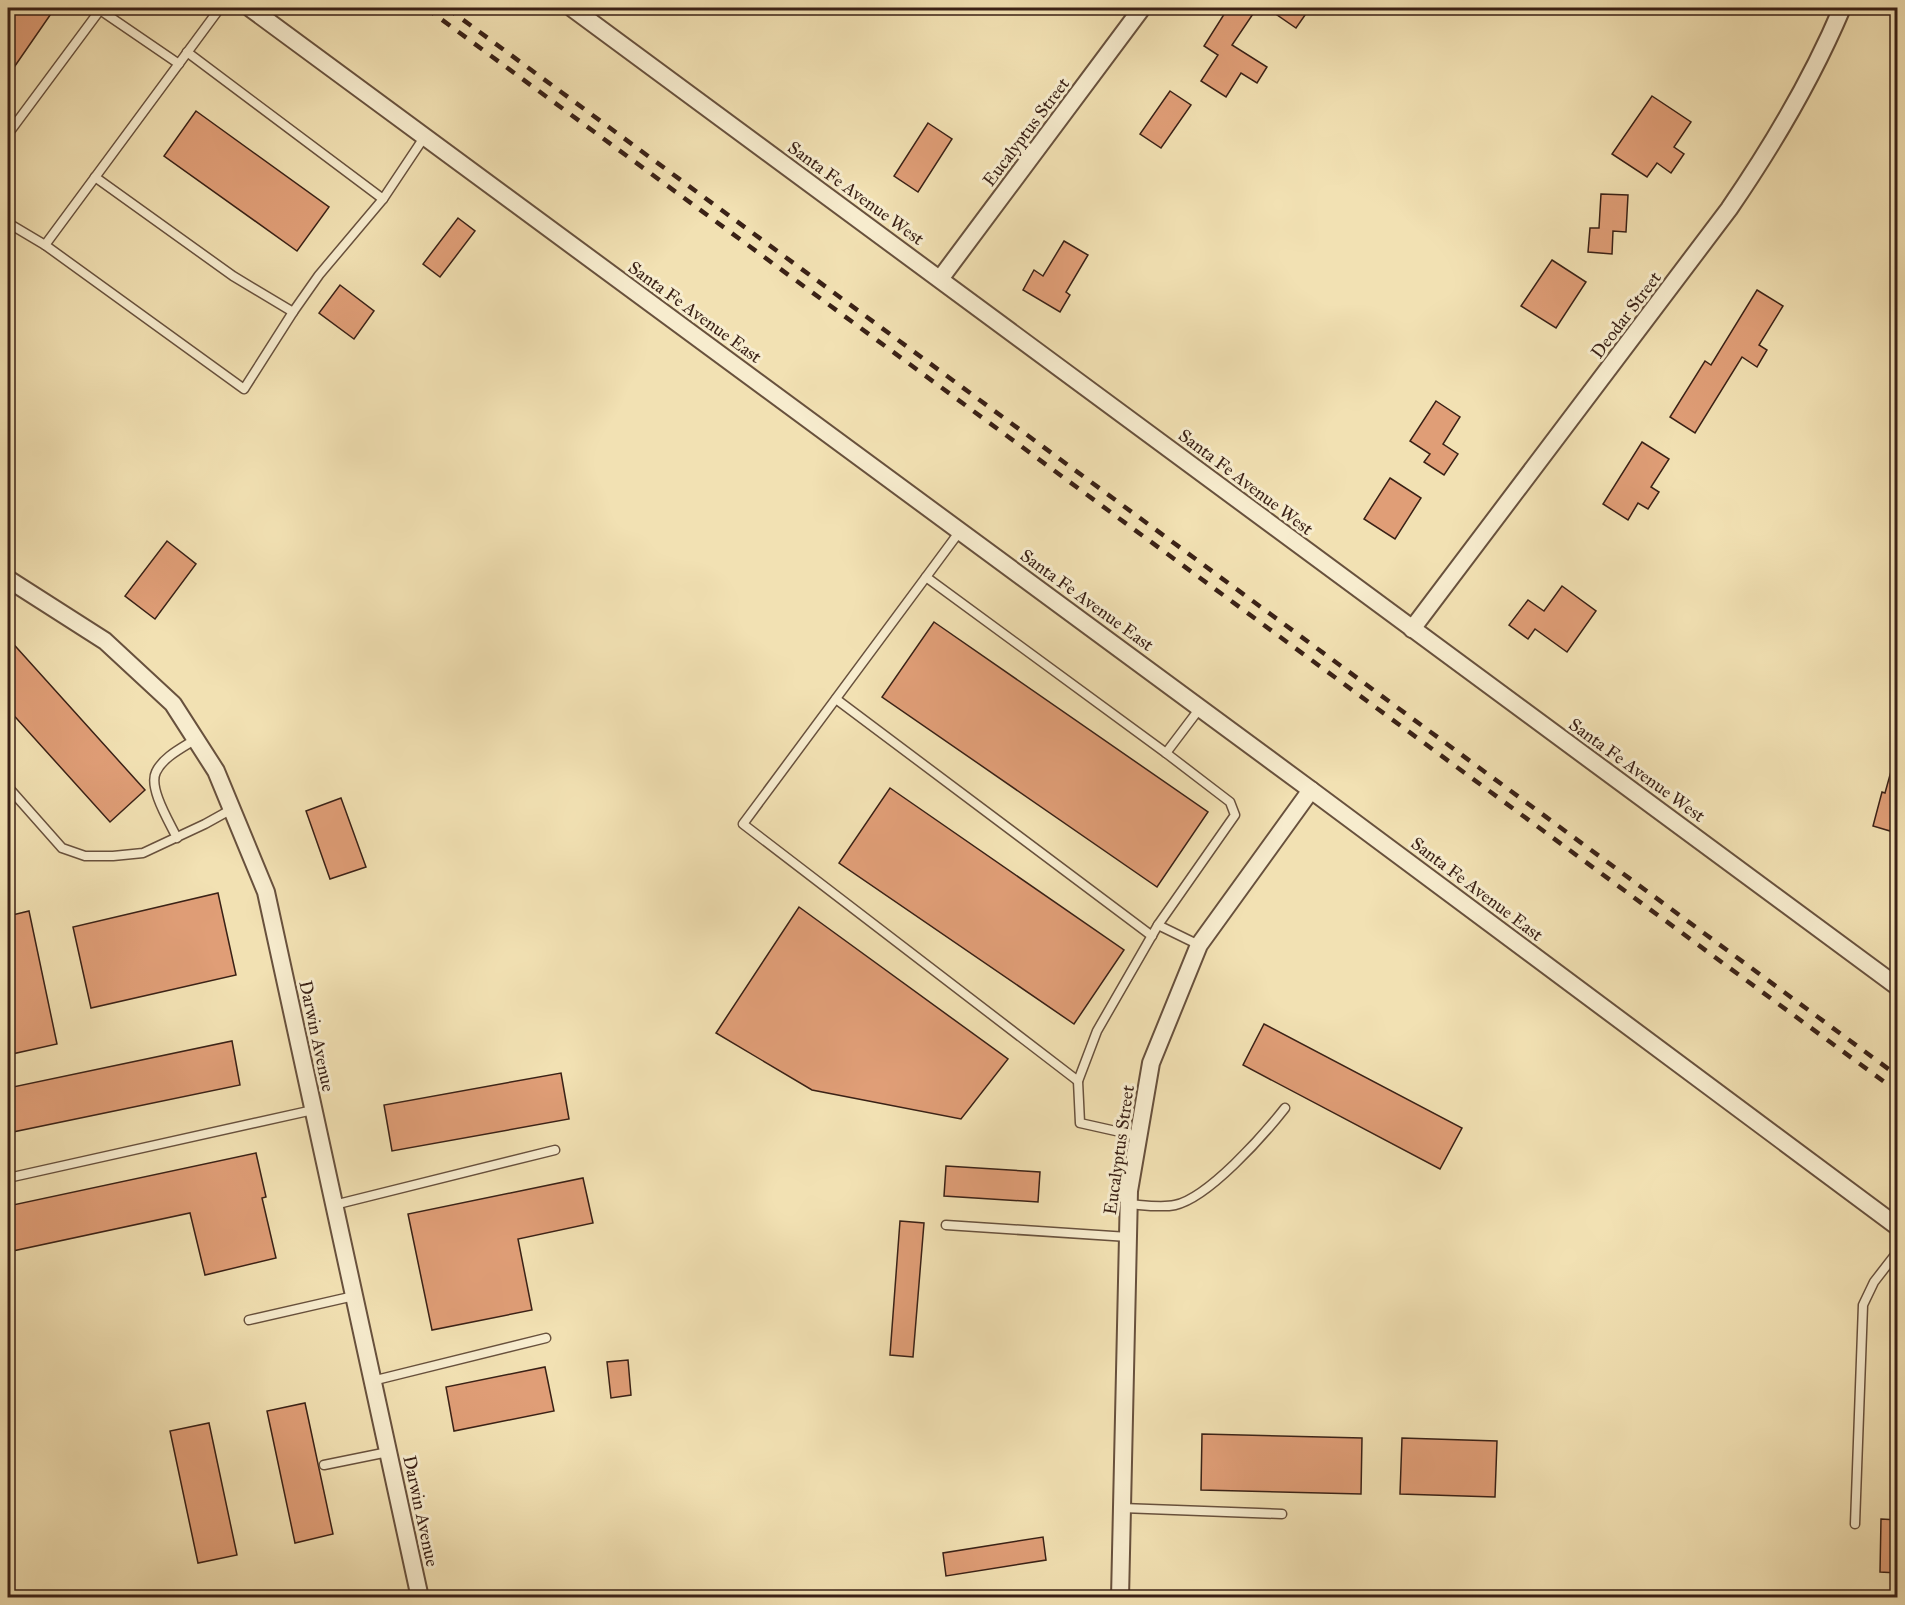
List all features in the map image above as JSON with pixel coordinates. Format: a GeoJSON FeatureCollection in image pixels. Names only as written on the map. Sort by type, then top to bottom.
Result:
{"type":"FeatureCollection","features":[{"type":"Feature","properties":{"kind":"street","name":"Santa Fe Avenue East"},"geometry":{"type":"LineString","coordinates":[[250,8],[1311,790],[1898,1227]]}},
{"type":"Feature","properties":{"kind":"street","name":"Santa Fe Avenue West"},"geometry":{"type":"LineString","coordinates":[[572,8],[1412,629],[1896,983]]}},
{"type":"Feature","properties":{"kind":"street","name":"Eucalyptus Street"},"geometry":{"type":"LineString","coordinates":[[940,279],[1142,8]]}},
{"type":"Feature","properties":{"kind":"street","name":"Deodar Street"},"geometry":{"type":"LineString","coordinates":[[1412,629],[1755,172],[1815,69],[1842,8]]}},
{"type":"Feature","properties":{"kind":"street","name":"Darwin Avenue"},"geometry":{"type":"LineString","coordinates":[[8,579],[105,641],[173,704],[216,771],[266,892],[420,1598]]}},
{"type":"Feature","properties":{"kind":"street","name":"Eucalyptus Street"},"geometry":{"type":"LineString","coordinates":[[1120,1598],[1128,1204],[1151,1063],[1198,945],[1311,790]]}},
{"type":"Feature","properties":{"kind":"lane"},"geometry":{"type":"LineString","coordinates":[[45,245],[219,8]]}},
{"type":"Feature","properties":{"kind":"lane"},"geometry":{"type":"LineString","coordinates":[[8,134],[100,10],[179,64]]}},
{"type":"Feature","properties":{"kind":"lane"},"geometry":{"type":"LineString","coordinates":[[188,52],[382,199]]}},
{"type":"Feature","properties":{"kind":"lane"},"geometry":{"type":"LineString","coordinates":[[8,223],[45,245],[244,389],[292,312],[319,275],[382,199],[425,136]]}},
{"type":"Feature","properties":{"kind":"lane"},"geometry":{"type":"LineString","coordinates":[[96,177],[233,276],[292,312]]}},
{"type":"Feature","properties":{"kind":"lane"},"geometry":{"type":"LineString","coordinates":[[960,531],[743,824],[1078,1081]]}},
{"type":"Feature","properties":{"kind":"lane"},"geometry":{"type":"LineString","coordinates":[[926,577],[1230,802],[1236,815],[1158,925],[1097,1031],[1078,1081],[1080,1123],[1138,1136]]}},
{"type":"Feature","properties":{"kind":"lane"},"geometry":{"type":"LineString","coordinates":[[836,699],[1152,936]]}},
{"type":"Feature","properties":{"kind":"lane"},"geometry":{"type":"LineString","coordinates":[[1166,753],[1200,708]]}},
{"type":"Feature","properties":{"kind":"lane"},"geometry":{"type":"LineString","coordinates":[[177,838],[154,787],[154,774],[169,756],[196,739]]}},
{"type":"Feature","properties":{"kind":"lane"},"geometry":{"type":"LineString","coordinates":[[8,787],[62,848],[85,856],[142,853],[177,838],[232,809]]}},
{"type":"Feature","properties":{"kind":"lane"},"geometry":{"type":"LineString","coordinates":[[1158,925],[1198,945]]}},
{"type":"Feature","properties":{"kind":"lane"},"geometry":{"type":"LineString","coordinates":[[1128,1204],[1172,1206],[1188,1202],[1239,1159],[1267,1131],[1285,1108]]}},
{"type":"Feature","properties":{"kind":"lane"},"geometry":{"type":"LineString","coordinates":[[8,1178],[313,1110]]}},
{"type":"Feature","properties":{"kind":"lane"},"geometry":{"type":"LineString","coordinates":[[334,1205],[555,1150]]}},
{"type":"Feature","properties":{"kind":"lane"},"geometry":{"type":"LineString","coordinates":[[946,1225],[1128,1237]]}},
{"type":"Feature","properties":{"kind":"lane"},"geometry":{"type":"LineString","coordinates":[[1855,1524],[1863,1305],[1874,1282],[1898,1251]]}},
{"type":"Feature","properties":{"kind":"lane"},"geometry":{"type":"LineString","coordinates":[[249,1320],[354,1296]]}},
{"type":"Feature","properties":{"kind":"lane"},"geometry":{"type":"LineString","coordinates":[[372,1380],[546,1338]]}},
{"type":"Feature","properties":{"kind":"lane"},"geometry":{"type":"LineString","coordinates":[[324,1465],[388,1452]]}},
{"type":"Feature","properties":{"kind":"lane"},"geometry":{"type":"LineString","coordinates":[[1122,1508],[1282,1514]]}},
{"type":"Feature","properties":{"kind":"building"},"geometry":{"type":"Polygon","coordinates":[[[8,8],[55,8],[8,76],[8,8]]]}},
{"type":"Feature","properties":{"kind":"building"},"geometry":{"type":"Polygon","coordinates":[[[1228,8],[1257,8],[1232,45],[1267,67],[1257,83],[1241,73],[1226,97],[1201,81],[1218,55],[1204,46],[1228,8]]]}},
{"type":"Feature","properties":{"kind":"building"},"geometry":{"type":"Polygon","coordinates":[[[1267,8],[1310,8],[1296,28],[1267,8]]]}},
{"type":"Feature","properties":{"kind":"building"},"geometry":{"type":"Polygon","coordinates":[[[1170,91],[1191,105],[1161,148],[1140,134],[1170,91]]]}},
{"type":"Feature","properties":{"kind":"building"},"geometry":{"type":"Polygon","coordinates":[[[1652,96],[1691,122],[1674,147],[1684,154],[1671,173],[1657,163],[1647,177],[1612,154],[1652,96]]]}},
{"type":"Feature","properties":{"kind":"building"},"geometry":{"type":"Polygon","coordinates":[[[196,111],[329,207],[297,251],[164,156],[196,111]]]}},
{"type":"Feature","properties":{"kind":"building"},"geometry":{"type":"Polygon","coordinates":[[[928,123],[952,139],[918,192],[894,176],[928,123]]]}},
{"type":"Feature","properties":{"kind":"building"},"geometry":{"type":"Polygon","coordinates":[[[1601,194],[1628,195],[1626,232],[1613,231],[1612,254],[1588,252],[1590,228],[1599,228],[1601,194]]]}},
{"type":"Feature","properties":{"kind":"building"},"geometry":{"type":"Polygon","coordinates":[[[458,218],[475,231],[440,277],[423,264],[458,218]]]}},
{"type":"Feature","properties":{"kind":"building"},"geometry":{"type":"Polygon","coordinates":[[[1064,241],[1088,255],[1066,292],[1070,295],[1060,312],[1023,290],[1034,270],[1043,276],[1064,241]]]}},
{"type":"Feature","properties":{"kind":"building"},"geometry":{"type":"Polygon","coordinates":[[[1552,260],[1586,282],[1556,328],[1521,306],[1552,260]]]}},
{"type":"Feature","properties":{"kind":"building"},"geometry":{"type":"Polygon","coordinates":[[[340,285],[374,311],[354,339],[319,313],[340,285]]]}},
{"type":"Feature","properties":{"kind":"building"},"geometry":{"type":"Polygon","coordinates":[[[1757,290],[1783,306],[1759,345],[1767,350],[1757,367],[1742,357],[1695,433],[1670,417],[1705,361],[1711,365],[1757,290]]]}},
{"type":"Feature","properties":{"kind":"building"},"geometry":{"type":"Polygon","coordinates":[[[1436,401],[1460,417],[1443,444],[1458,454],[1444,475],[1424,462],[1430,454],[1410,441],[1436,401]]]}},
{"type":"Feature","properties":{"kind":"building"},"geometry":{"type":"Polygon","coordinates":[[[1642,442],[1669,459],[1651,487],[1659,492],[1648,509],[1638,503],[1628,520],[1603,504],[1642,442]]]}},
{"type":"Feature","properties":{"kind":"building"},"geometry":{"type":"Polygon","coordinates":[[[1390,478],[1421,498],[1395,539],[1364,519],[1390,478]]]}},
{"type":"Feature","properties":{"kind":"building"},"geometry":{"type":"Polygon","coordinates":[[[167,541],[196,564],[155,619],[125,596],[167,541]]]}},
{"type":"Feature","properties":{"kind":"building"},"geometry":{"type":"Polygon","coordinates":[[[1562,586],[1596,611],[1567,652],[1535,629],[1528,639],[1509,625],[1528,600],[1544,611],[1562,586]]]}},
{"type":"Feature","properties":{"kind":"building"},"geometry":{"type":"Polygon","coordinates":[[[934,622],[1208,812],[1157,887],[882,697],[934,622]]]}},
{"type":"Feature","properties":{"kind":"building"},"geometry":{"type":"Polygon","coordinates":[[[8,638],[145,790],[110,822],[8,709],[8,638]]]}},
{"type":"Feature","properties":{"kind":"building"},"geometry":{"type":"Polygon","coordinates":[[[1893,764],[1898,765],[1898,805],[1890,831],[1873,826],[1882,792],[1885,793],[1893,764]]]}},
{"type":"Feature","properties":{"kind":"building"},"geometry":{"type":"Polygon","coordinates":[[[890,788],[1124,950],[1074,1024],[839,863],[890,788]]]}},
{"type":"Feature","properties":{"kind":"building"},"geometry":{"type":"Polygon","coordinates":[[[341,798],[366,867],[330,879],[306,811],[341,798]]]}},
{"type":"Feature","properties":{"kind":"building"},"geometry":{"type":"Polygon","coordinates":[[[218,893],[236,975],[91,1008],[73,927],[218,893]]]}},
{"type":"Feature","properties":{"kind":"building"},"geometry":{"type":"Polygon","coordinates":[[[799,907],[1008,1059],[961,1119],[812,1090],[716,1033],[799,907]]]}},
{"type":"Feature","properties":{"kind":"building"},"geometry":{"type":"Polygon","coordinates":[[[29,911],[57,1044],[12,1054],[8,1033],[8,916],[29,911]]]}},
{"type":"Feature","properties":{"kind":"building"},"geometry":{"type":"Polygon","coordinates":[[[1264,1024],[1462,1128],[1440,1169],[1243,1065],[1264,1024]]]}},
{"type":"Feature","properties":{"kind":"building"},"geometry":{"type":"Polygon","coordinates":[[[232,1041],[240,1085],[8,1133],[8,1088],[232,1041]]]}},
{"type":"Feature","properties":{"kind":"building"},"geometry":{"type":"Polygon","coordinates":[[[561,1073],[569,1119],[392,1151],[384,1105],[561,1073]]]}},
{"type":"Feature","properties":{"kind":"building"},"geometry":{"type":"Polygon","coordinates":[[[256,1153],[266,1197],[262,1198],[276,1258],[205,1275],[190,1213],[8,1252],[8,1206],[256,1153]]]}},
{"type":"Feature","properties":{"kind":"building"},"geometry":{"type":"Polygon","coordinates":[[[946,1166],[1040,1172],[1038,1202],[944,1196],[946,1166]]]}},
{"type":"Feature","properties":{"kind":"building"},"geometry":{"type":"Polygon","coordinates":[[[583,1178],[593,1223],[518,1239],[532,1310],[432,1330],[408,1214],[583,1178]]]}},
{"type":"Feature","properties":{"kind":"building"},"geometry":{"type":"Polygon","coordinates":[[[900,1221],[924,1223],[913,1357],[890,1355],[900,1221]]]}},
{"type":"Feature","properties":{"kind":"building"},"geometry":{"type":"Polygon","coordinates":[[[628,1360],[631,1395],[611,1398],[607,1362],[628,1360]]]}},
{"type":"Feature","properties":{"kind":"building"},"geometry":{"type":"Polygon","coordinates":[[[545,1367],[554,1411],[454,1431],[446,1387],[545,1367]]]}},
{"type":"Feature","properties":{"kind":"building"},"geometry":{"type":"Polygon","coordinates":[[[305,1403],[333,1534],[295,1543],[267,1411],[305,1403]]]}},
{"type":"Feature","properties":{"kind":"building"},"geometry":{"type":"Polygon","coordinates":[[[209,1423],[237,1555],[198,1563],[170,1431],[209,1423]]]}},
{"type":"Feature","properties":{"kind":"building"},"geometry":{"type":"Polygon","coordinates":[[[1202,1434],[1362,1438],[1361,1494],[1201,1490],[1202,1434]]]}},
{"type":"Feature","properties":{"kind":"building"},"geometry":{"type":"Polygon","coordinates":[[[1402,1438],[1497,1441],[1495,1497],[1400,1494],[1402,1438]]]}},
{"type":"Feature","properties":{"kind":"building"},"geometry":{"type":"Polygon","coordinates":[[[1881,1519],[1898,1520],[1898,1573],[1880,1572],[1881,1519]]]}},
{"type":"Feature","properties":{"kind":"building"},"geometry":{"type":"Polygon","coordinates":[[[1043,1537],[1046,1560],[946,1576],[943,1553],[1043,1537]]]}},
{"type":"Feature","properties":{"kind":"railway"},"geometry":{"type":"LineString","coordinates":[[426,8],[1898,1092]]}},
{"type":"Feature","properties":{"kind":"railway"},"geometry":{"type":"LineString","coordinates":[[447,8],[1898,1076]]}}]}
